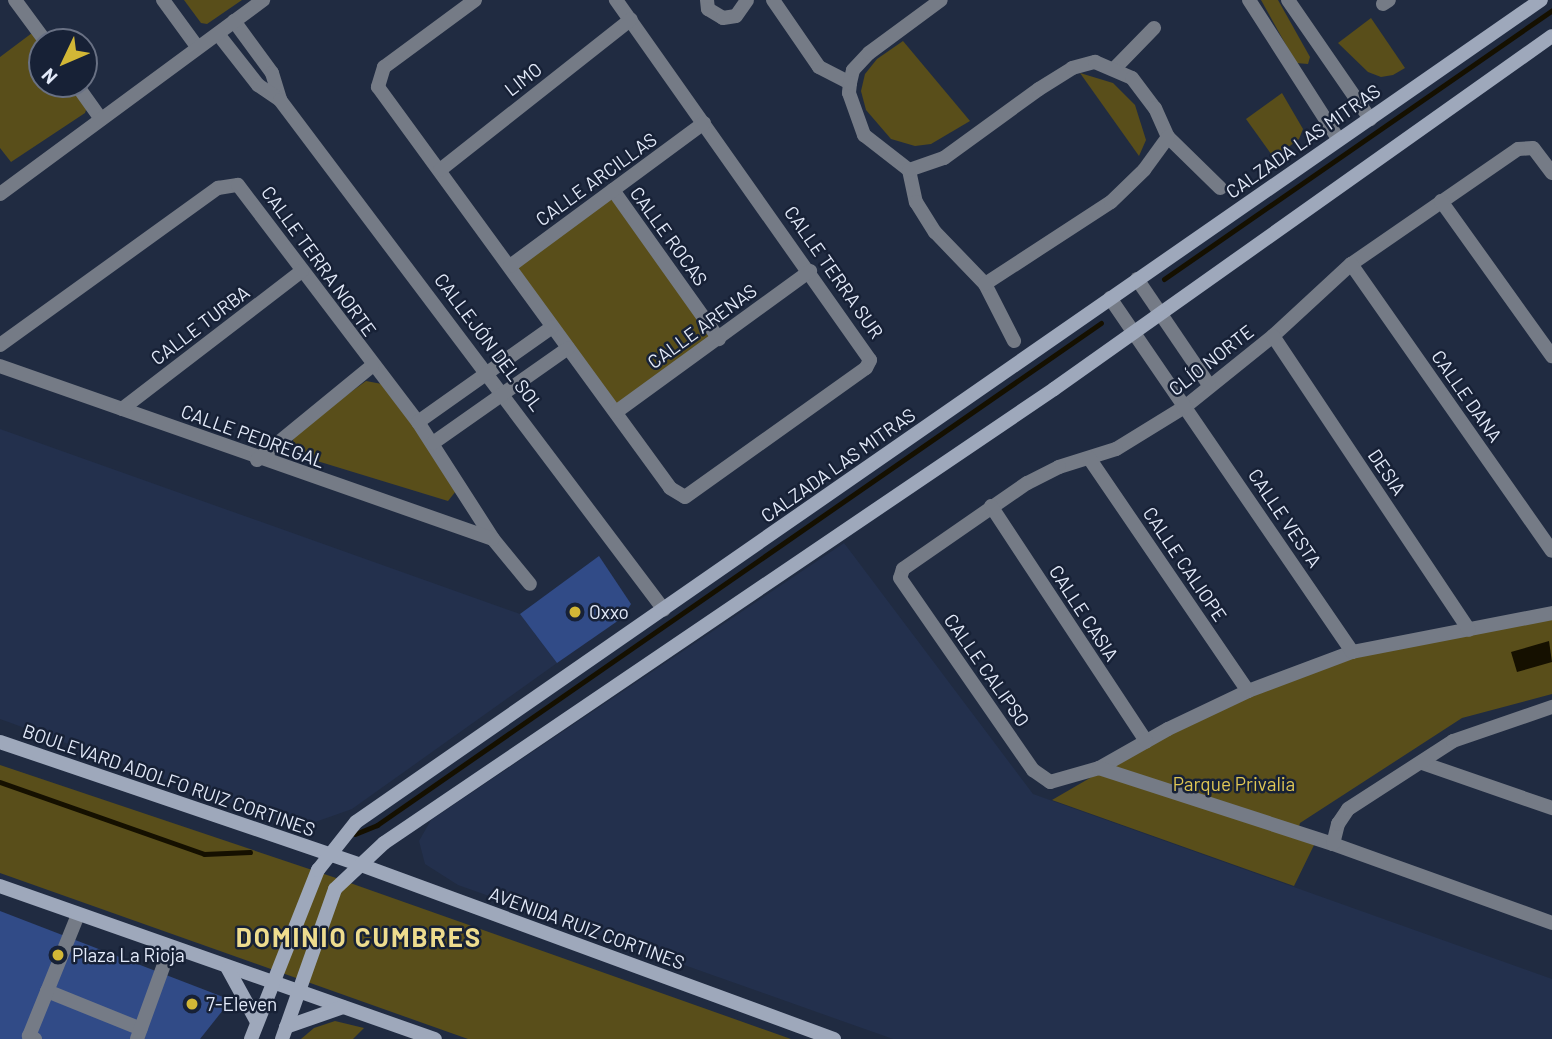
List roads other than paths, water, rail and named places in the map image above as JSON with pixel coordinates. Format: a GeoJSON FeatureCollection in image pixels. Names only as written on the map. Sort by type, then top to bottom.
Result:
{"type":"FeatureCollection","features":[{"type":"Feature","properties":{"kind":"main road","name":"CALZADA LAS MITRAS"},"geometry":{"type":"LineString","coordinates":[[251,1039],[326,854],[356,822],[1541,0]]}},
{"type":"Feature","properties":{"kind":"main road"},"geometry":{"type":"LineString","coordinates":[[284,1033],[335,889],[418,817],[1160,313],[1552,37]]}},
{"type":"Feature","properties":{"kind":"main road","name":"BOULEVARD ADOLFO RUIZ CORTINES"},"geometry":{"type":"LineString","coordinates":[[0,742],[326,854]]}},
{"type":"Feature","properties":{"kind":"main road","name":"AVENIDA RUIZ CORTINES"},"geometry":{"type":"LineString","coordinates":[[326,854],[834,1039]]}},
{"type":"Feature","properties":{"kind":"main road"},"geometry":{"type":"LineString","coordinates":[[0,886],[228,970],[345,1006],[435,1039]]}},
{"type":"Feature","properties":{"kind":"main road"},"geometry":{"type":"LineString","coordinates":[[228,970],[257,1022]]}},
{"type":"Feature","properties":{"kind":"main road"},"geometry":{"type":"LineString","coordinates":[[284,1033],[345,1006]]}},
{"type":"Feature","properties":{"kind":"street"},"geometry":{"type":"LineString","coordinates":[[15,0],[36,28]]}},
{"type":"Feature","properties":{"kind":"street"},"geometry":{"type":"LineString","coordinates":[[163,0],[198,48]]}},
{"type":"Feature","properties":{"kind":"street"},"geometry":{"type":"LineString","coordinates":[[2,188],[102,119],[263,0]]}},
{"type":"Feature","properties":{"kind":"street","name":"CALLE TERRA SUR"},"geometry":{"type":"LineString","coordinates":[[475,0],[384,67],[377,78],[382,95],[440,170],[670,488],[685,497],[855,376],[869,365],[869,355],[616,0]]}},
{"type":"Feature","properties":{"kind":"street"},"geometry":{"type":"LineString","coordinates":[[707,0],[708,9],[723,18],[736,16],[747,0]]}},
{"type":"Feature","properties":{"kind":"street"},"geometry":{"type":"LineString","coordinates":[[773,0],[806,43],[819,67],[850,83]]}},
{"type":"Feature","properties":{"kind":"street"},"geometry":{"type":"LineString","coordinates":[[941,0],[869,52],[853,70],[849,93],[864,135],[909,170],[916,202],[935,232],[985,284],[1014,341]]}},
{"type":"Feature","properties":{"kind":"street"},"geometry":{"type":"LineString","coordinates":[[1249,0],[1339,140]]}},
{"type":"Feature","properties":{"kind":"street"},"geometry":{"type":"LineString","coordinates":[[1288,0],[1370,119]]}},
{"type":"Feature","properties":{"kind":"street","name":"LIMO"},"geometry":{"type":"LineString","coordinates":[[440,170],[631,19]]}},
{"type":"Feature","properties":{"kind":"street","name":"CALLEJÓN DEL SOL"},"geometry":{"type":"LineString","coordinates":[[234,21],[272,72],[279,100]]}},
{"type":"Feature","properties":{"kind":"street"},"geometry":{"type":"LineString","coordinates":[[1115,68],[1154,28]]}},
{"type":"Feature","properties":{"kind":"street","name":"CALLEJÓN DEL SOL"},"geometry":{"type":"LineString","coordinates":[[218,34],[258,85],[279,100],[488,371],[664,610]]}},
{"type":"Feature","properties":{"kind":"street"},"geometry":{"type":"LineString","coordinates":[[909,170],[944,158],[1072,68],[1096,62],[1115,68],[1144,91],[1168,137],[1220,188]]}},
{"type":"Feature","properties":{"kind":"street"},"geometry":{"type":"LineString","coordinates":[[86,98],[102,119]]}},
{"type":"Feature","properties":{"kind":"street","name":"CALLE ARCILLAS"},"geometry":{"type":"LineString","coordinates":[[510,266],[704,123]]}},
{"type":"Feature","properties":{"kind":"street"},"geometry":{"type":"LineString","coordinates":[[985,284],[1111,202],[1144,170],[1168,137]]}},
{"type":"Feature","properties":{"kind":"street","name":"CLÍO NORTE"},"geometry":{"type":"LineString","coordinates":[[900,574],[991,506],[1059,467],[1116,449],[1186,406],[1273,336],[1351,264],[1441,201],[1528,147],[1537,151],[1552,173]]}},
{"type":"Feature","properties":{"kind":"street","name":"CALLE TERRA NORTE"},"geometry":{"type":"LineString","coordinates":[[0,345],[224,185],[244,190],[372,366],[418,422],[493,539],[530,584]]}},
{"type":"Feature","properties":{"kind":"street","name":"CALLE ROCAS"},"geometry":{"type":"LineString","coordinates":[[613,190],[719,338]]}},
{"type":"Feature","properties":{"kind":"street"},"geometry":{"type":"LineString","coordinates":[[1441,201],[1552,356]]}},
{"type":"Feature","properties":{"kind":"street","name":"CALLE DANA"},"geometry":{"type":"LineString","coordinates":[[1351,264],[1552,551]]}},
{"type":"Feature","properties":{"kind":"street","name":"CALLE TURBA"},"geometry":{"type":"LineString","coordinates":[[122,409],[302,271]]}},
{"type":"Feature","properties":{"kind":"street","name":"CALLE ARENAS"},"geometry":{"type":"LineString","coordinates":[[615,412],[810,271]]}},
{"type":"Feature","properties":{"kind":"street"},"geometry":{"type":"LineString","coordinates":[[1137,279],[1209,385]]}},
{"type":"Feature","properties":{"kind":"street","name":"CALLE VESTA"},"geometry":{"type":"LineString","coordinates":[[1110,298],[1135,330],[1352,652]]}},
{"type":"Feature","properties":{"kind":"street"},"geometry":{"type":"LineString","coordinates":[[418,422],[552,327]]}},
{"type":"Feature","properties":{"kind":"street","name":"DESIA"},"geometry":{"type":"LineString","coordinates":[[1273,336],[1469,630]]}},
{"type":"Feature","properties":{"kind":"street"},"geometry":{"type":"LineString","coordinates":[[433,443],[501,391],[568,348]]}},
{"type":"Feature","properties":{"kind":"street","name":"CALLE PEDREGAL"},"geometry":{"type":"LineString","coordinates":[[0,366],[257,460],[493,539]]}},
{"type":"Feature","properties":{"kind":"street"},"geometry":{"type":"LineString","coordinates":[[257,460],[372,366]]}},
{"type":"Feature","properties":{"kind":"street","name":"CALLE CALIOPE"},"geometry":{"type":"LineString","coordinates":[[1089,458],[1248,691]]}},
{"type":"Feature","properties":{"kind":"street","name":"CALLE CASIA"},"geometry":{"type":"LineString","coordinates":[[991,506],[1146,741]]}},
{"type":"Feature","properties":{"kind":"street","name":"CALLE CALIPSO"},"geometry":{"type":"LineString","coordinates":[[900,574],[1033,770],[1050,782],[1099,768]]}},
{"type":"Feature","properties":{"kind":"street"},"geometry":{"type":"LineString","coordinates":[[1099,768],[1146,741],[1248,691],[1352,652],[1552,613]]}},
{"type":"Feature","properties":{"kind":"street"},"geometry":{"type":"LineString","coordinates":[[1333,844],[1338,824],[1349,809],[1422,763],[1483,728],[1552,707]]}},
{"type":"Feature","properties":{"kind":"street"},"geometry":{"type":"LineString","coordinates":[[1422,763],[1552,808]]}},
{"type":"Feature","properties":{"kind":"street"},"geometry":{"type":"LineString","coordinates":[[1099,768],[1333,844],[1552,923]]}},
{"type":"Feature","properties":{"kind":"street"},"geometry":{"type":"LineString","coordinates":[[35,1039],[29,1036],[78,915]]}},
{"type":"Feature","properties":{"kind":"street"},"geometry":{"type":"LineString","coordinates":[[47,991],[139,1034],[170,948]]}},
{"type":"Feature","properties":{"kind":"waterway"},"geometry":{"type":"LineString","coordinates":[[1164,279],[1552,10]]}},
{"type":"Feature","properties":{"kind":"waterway"},"geometry":{"type":"LineString","coordinates":[[355,834],[377,825],[1101,323]]}},
{"type":"Feature","properties":{"kind":"waterway"},"geometry":{"type":"LineString","coordinates":[[0,782],[204,854],[250,852]]}},
{"type":"Feature","properties":{"kind":"place","name":"Oxxo"},"geometry":{"type":"Point","coordinates":[575,612]}},
{"type":"Feature","properties":{"kind":"place","name":"Plaza La Rioja"},"geometry":{"type":"Point","coordinates":[58,955]}},
{"type":"Feature","properties":{"kind":"place","name":"7-Eleven"},"geometry":{"type":"Point","coordinates":[192,1004]}},
{"type":"Feature","properties":{"kind":"district","name":"DOMINIO CUMBRES"},"geometry":{"type":"Point","coordinates":[359,937]}},
{"type":"Feature","properties":{"kind":"park label","name":"Parque Privalia"},"geometry":{"type":"Point","coordinates":[1234,784]}}]}
